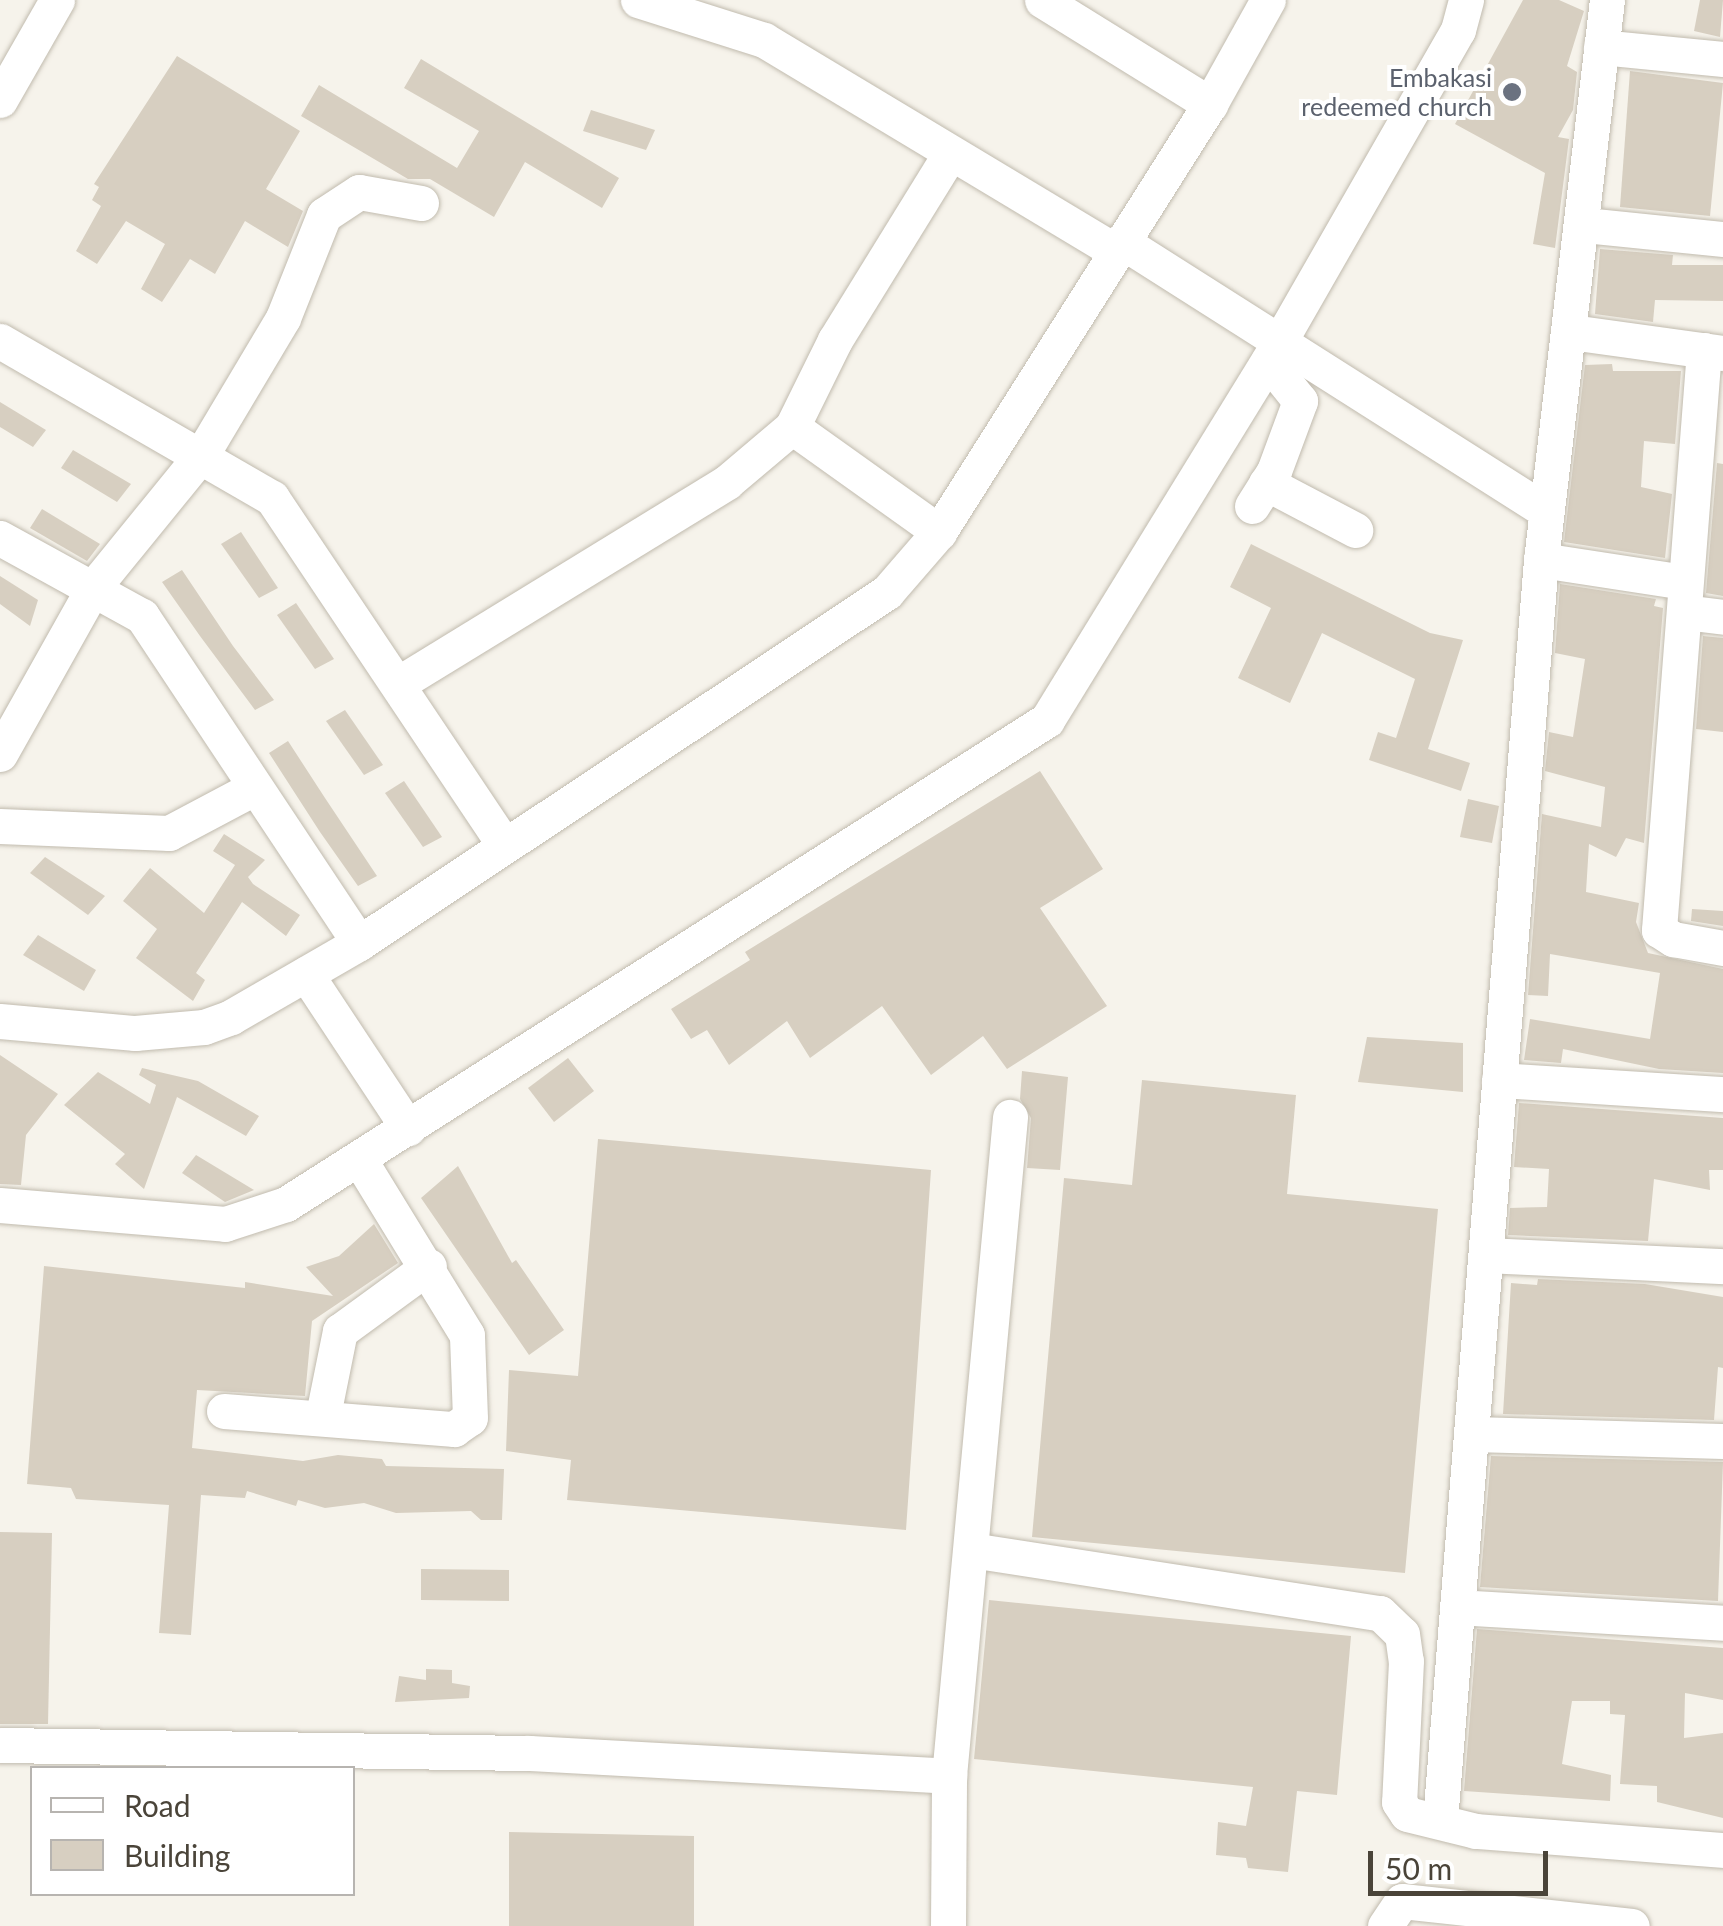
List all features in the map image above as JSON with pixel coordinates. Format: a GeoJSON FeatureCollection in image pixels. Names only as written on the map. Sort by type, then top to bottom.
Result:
{"type":"FeatureCollection","features":[{"type":"Feature","properties":{"kind":"street"},"geometry":{"type":"LineString","coordinates":[[0,100],[57,0]]}},
{"type":"Feature","properties":{"kind":"street"},"geometry":{"type":"LineString","coordinates":[[638,0],[764,40],[950,154],[1118,246],[1273,353],[1546,511]]}},
{"type":"Feature","properties":{"kind":"street"},"geometry":{"type":"LineString","coordinates":[[1042,0],[1210,104]]}},
{"type":"Feature","properties":{"kind":"street"},"geometry":{"type":"LineString","coordinates":[[0,1021],[135,1033],[204,1027],[359,943],[888,592],[939,532],[1210,104],[1268,0]]}},
{"type":"Feature","properties":{"kind":"street"},"geometry":{"type":"LineString","coordinates":[[0,1206],[245,1222],[408,1128],[1047,720],[1273,353],[1458,30],[1466,0]]}},
{"type":"Feature","properties":{"kind":"street"},"geometry":{"type":"LineString","coordinates":[[1440,1821],[1541,560],[1586,225],[1607,0]]}},
{"type":"Feature","properties":{"kind":"street"},"geometry":{"type":"LineString","coordinates":[[1601,47],[1723,59]]}},
{"type":"Feature","properties":{"kind":"street"},"geometry":{"type":"LineString","coordinates":[[401,682],[727,482],[792,427],[835,340],[950,154]]}},
{"type":"Feature","properties":{"kind":"street"},"geometry":{"type":"LineString","coordinates":[[4,733],[92,588],[202,454],[284,318],[334,203],[358,192],[421,204]]}},
{"type":"Feature","properties":{"kind":"street"},"geometry":{"type":"LineString","coordinates":[[1586,225],[1723,239]]}},
{"type":"Feature","properties":{"kind":"street"},"geometry":{"type":"LineString","coordinates":[[1571,332],[1714,352],[1684,597],[1659,930],[1723,948]]}},
{"type":"Feature","properties":{"kind":"street"},"geometry":{"type":"LineString","coordinates":[[0,341],[202,454],[272,498],[401,682],[504,844]]}},
{"type":"Feature","properties":{"kind":"street"},"geometry":{"type":"LineString","coordinates":[[1273,353],[1300,401],[1259,495],[1354,530]]}},
{"type":"Feature","properties":{"kind":"street"},"geometry":{"type":"LineString","coordinates":[[792,427],[939,532]]}},
{"type":"Feature","properties":{"kind":"street"},"geometry":{"type":"LineString","coordinates":[[0,538],[142,616],[359,943]]}},
{"type":"Feature","properties":{"kind":"street"},"geometry":{"type":"LineString","coordinates":[[1541,560],[1684,597],[1723,617]]}},
{"type":"Feature","properties":{"kind":"street"},"geometry":{"type":"LineString","coordinates":[[0,826],[169,833],[254,788]]}},
{"type":"Feature","properties":{"kind":"street"},"geometry":{"type":"LineString","coordinates":[[306,974],[408,1128]]}},
{"type":"Feature","properties":{"kind":"street"},"geometry":{"type":"LineString","coordinates":[[1499,1080],[1723,1094]]}},
{"type":"Feature","properties":{"kind":"street"},"geometry":{"type":"LineString","coordinates":[[948,1926],[948,1776],[1010,1117]]}},
{"type":"Feature","properties":{"kind":"street"},"geometry":{"type":"LineString","coordinates":[[224,1411],[323,1415],[454,1428],[470,1418],[467,1335],[429,1266],[358,1159]]}},
{"type":"Feature","properties":{"kind":"street"},"geometry":{"type":"LineString","coordinates":[[1486,1255],[1723,1266]]}},
{"type":"Feature","properties":{"kind":"street"},"geometry":{"type":"LineString","coordinates":[[323,1415],[340,1330],[429,1266]]}},
{"type":"Feature","properties":{"kind":"street"},"geometry":{"type":"LineString","coordinates":[[1473,1434],[1723,1441]]}},
{"type":"Feature","properties":{"kind":"street"},"geometry":{"type":"LineString","coordinates":[[971,1550],[1380,1612],[1402,1634],[1406,1661],[1399,1802],[1412,1818],[1476,1831],[1723,1850]]}},
{"type":"Feature","properties":{"kind":"street"},"geometry":{"type":"LineString","coordinates":[[1457,1606],[1723,1623]]}},
{"type":"Feature","properties":{"kind":"street"},"geometry":{"type":"LineString","coordinates":[[0,1745],[529,1753],[948,1776]]}},
{"type":"Feature","properties":{"kind":"street"},"geometry":{"type":"LineString","coordinates":[[1386,1926],[1402,1902],[1632,1926]]}},
{"type":"Feature","properties":{"kind":"building","name":"Embakasi redeemed church"},"geometry":{"type":"Polygon","coordinates":[[[1523,0],[1559,0],[1584,11],[1567,66],[1577,72],[1573,110],[1558,137],[1569,139],[1555,248],[1533,244],[1545,173],[1455,124],[1523,0]]]}},
{"type":"Feature","properties":{"kind":"building"},"geometry":{"type":"Polygon","coordinates":[[[1700,0],[1723,0],[1720,37],[1694,31],[1700,0]]]}},
{"type":"Feature","properties":{"kind":"building"},"geometry":{"type":"Polygon","coordinates":[[[177,56],[300,131],[266,189],[303,211],[288,247],[245,221],[215,274],[190,259],[162,302],[141,289],[165,244],[126,221],[97,264],[76,251],[101,206],[92,200],[99,187],[94,184],[177,56]]]}},
{"type":"Feature","properties":{"kind":"building"},"geometry":{"type":"Polygon","coordinates":[[[421,59],[619,178],[602,208],[525,162],[494,217],[430,179],[408,179],[301,116],[319,85],[457,168],[479,131],[404,88],[421,59]]]}},
{"type":"Feature","properties":{"kind":"building"},"geometry":{"type":"Polygon","coordinates":[[[1630,71],[1723,83],[1710,216],[1620,207],[1630,71]]]}},
{"type":"Feature","properties":{"kind":"building"},"geometry":{"type":"Polygon","coordinates":[[[591,110],[655,130],[646,150],[583,131],[591,110]]]}},
{"type":"Feature","properties":{"kind":"building"},"geometry":{"type":"Polygon","coordinates":[[[1600,249],[1673,255],[1672,265],[1723,265],[1723,301],[1655,300],[1653,322],[1595,314],[1600,249]]]}},
{"type":"Feature","properties":{"kind":"building"},"geometry":{"type":"Polygon","coordinates":[[[1612,364],[1613,371],[1681,371],[1675,444],[1644,441],[1641,487],[1672,494],[1665,558],[1564,542],[1585,365],[1612,364]]]}},
{"type":"Feature","properties":{"kind":"building"},"geometry":{"type":"Polygon","coordinates":[[[0,402],[46,430],[33,447],[0,427],[0,402]]]}},
{"type":"Feature","properties":{"kind":"building"},"geometry":{"type":"Polygon","coordinates":[[[73,450],[131,484],[117,502],[61,468],[73,450]]]}},
{"type":"Feature","properties":{"kind":"building"},"geometry":{"type":"Polygon","coordinates":[[[1717,463],[1723,464],[1723,596],[1706,593],[1717,463]]]}},
{"type":"Feature","properties":{"kind":"building"},"geometry":{"type":"Polygon","coordinates":[[[42,509],[100,544],[87,561],[30,528],[42,509]]]}},
{"type":"Feature","properties":{"kind":"building"},"geometry":{"type":"Polygon","coordinates":[[[241,532],[278,588],[259,598],[221,544],[241,532]]]}},
{"type":"Feature","properties":{"kind":"building"},"geometry":{"type":"Polygon","coordinates":[[[1251,544],[1430,633],[1463,640],[1428,749],[1470,763],[1461,791],[1369,760],[1378,732],[1396,738],[1415,679],[1322,633],[1290,703],[1238,678],[1271,608],[1230,587],[1251,544]]]}},
{"type":"Feature","properties":{"kind":"building"},"geometry":{"type":"Polygon","coordinates":[[[182,570],[274,700],[255,710],[200,636],[162,582],[182,570]]]}},
{"type":"Feature","properties":{"kind":"building"},"geometry":{"type":"Polygon","coordinates":[[[0,576],[38,600],[30,626],[0,604],[0,576]]]}},
{"type":"Feature","properties":{"kind":"building"},"geometry":{"type":"Polygon","coordinates":[[[1560,584],[1656,599],[1654,606],[1663,608],[1644,843],[1626,838],[1616,857],[1589,844],[1586,892],[1639,903],[1636,922],[1648,953],[1723,969],[1723,1073],[1659,1069],[1563,1049],[1561,1063],[1524,1060],[1530,1019],[1650,1039],[1660,973],[1550,954],[1548,996],[1528,995],[1542,814],[1601,827],[1605,787],[1545,771],[1549,732],[1573,737],[1585,659],[1555,653],[1560,584]]]}},
{"type":"Feature","properties":{"kind":"building"},"geometry":{"type":"Polygon","coordinates":[[[296,603],[334,659],[315,669],[277,615],[296,603]]]}},
{"type":"Feature","properties":{"kind":"building"},"geometry":{"type":"Polygon","coordinates":[[[1703,636],[1723,638],[1723,732],[1696,729],[1703,636]]]}},
{"type":"Feature","properties":{"kind":"building"},"geometry":{"type":"Polygon","coordinates":[[[345,710],[383,765],[364,775],[326,721],[345,710]]]}},
{"type":"Feature","properties":{"kind":"building"},"geometry":{"type":"Polygon","coordinates":[[[288,741],[377,876],[358,886],[320,832],[269,753],[288,741]]]}},
{"type":"Feature","properties":{"kind":"building"},"geometry":{"type":"Polygon","coordinates":[[[1040,771],[1103,869],[1040,908],[1107,1006],[1007,1069],[983,1036],[931,1075],[882,1006],[810,1058],[787,1021],[729,1065],[707,1030],[691,1039],[671,1009],[750,960],[745,952],[1040,771]]]}},
{"type":"Feature","properties":{"kind":"building"},"geometry":{"type":"Polygon","coordinates":[[[404,781],[442,837],[423,847],[385,793],[404,781]]]}},
{"type":"Feature","properties":{"kind":"building"},"geometry":{"type":"Polygon","coordinates":[[[1468,799],[1499,806],[1492,843],[1460,837],[1468,799]]]}},
{"type":"Feature","properties":{"kind":"building"},"geometry":{"type":"Polygon","coordinates":[[[224,834],[265,860],[248,877],[253,884],[300,915],[286,936],[242,902],[196,973],[205,980],[193,1001],[136,958],[157,929],[123,901],[150,868],[204,913],[235,865],[213,851],[224,834]]]}},
{"type":"Feature","properties":{"kind":"building"},"geometry":{"type":"Polygon","coordinates":[[[45,857],[105,896],[88,915],[30,873],[45,857]]]}},
{"type":"Feature","properties":{"kind":"building"},"geometry":{"type":"Polygon","coordinates":[[[1692,909],[1723,911],[1723,926],[1691,921],[1692,909]]]}},
{"type":"Feature","properties":{"kind":"building"},"geometry":{"type":"Polygon","coordinates":[[[38,935],[96,970],[84,991],[23,955],[38,935]]]}},
{"type":"Feature","properties":{"kind":"building"},"geometry":{"type":"Polygon","coordinates":[[[1367,1037],[1463,1043],[1463,1092],[1358,1082],[1367,1037]]]}},
{"type":"Feature","properties":{"kind":"building"},"geometry":{"type":"Polygon","coordinates":[[[0,1055],[58,1094],[26,1135],[21,1185],[0,1184],[0,1055]]]}},
{"type":"Feature","properties":{"kind":"building"},"geometry":{"type":"Polygon","coordinates":[[[568,1058],[594,1091],[554,1122],[528,1088],[568,1058]]]}},
{"type":"Feature","properties":{"kind":"building"},"geometry":{"type":"Polygon","coordinates":[[[142,1068],[198,1081],[259,1116],[246,1136],[177,1097],[144,1189],[115,1164],[125,1154],[64,1105],[98,1072],[150,1104],[156,1085],[139,1075],[142,1068]]]}},
{"type":"Feature","properties":{"kind":"building"},"geometry":{"type":"Polygon","coordinates":[[[1022,1071],[1068,1077],[1060,1170],[1027,1168],[1031,1118],[1020,1099],[1022,1071]]]}},
{"type":"Feature","properties":{"kind":"building"},"geometry":{"type":"Polygon","coordinates":[[[1142,1080],[1296,1095],[1287,1194],[1438,1209],[1405,1573],[1032,1537],[1064,1178],[1132,1185],[1142,1080]]]}},
{"type":"Feature","properties":{"kind":"building"},"geometry":{"type":"Polygon","coordinates":[[[1519,1103],[1723,1118],[1723,1170],[1709,1170],[1710,1190],[1654,1179],[1648,1241],[1508,1235],[1510,1208],[1547,1207],[1549,1169],[1514,1167],[1519,1103]]]}},
{"type":"Feature","properties":{"kind":"building"},"geometry":{"type":"Polygon","coordinates":[[[598,1139],[931,1170],[906,1530],[567,1500],[571,1460],[506,1451],[509,1370],[578,1376],[598,1139]]]}},
{"type":"Feature","properties":{"kind":"building"},"geometry":{"type":"Polygon","coordinates":[[[196,1155],[254,1190],[225,1202],[182,1173],[196,1155]]]}},
{"type":"Feature","properties":{"kind":"building"},"geometry":{"type":"Polygon","coordinates":[[[458,1166],[512,1263],[516,1260],[564,1330],[529,1355],[421,1198],[458,1166]]]}},
{"type":"Feature","properties":{"kind":"building"},"geometry":{"type":"Polygon","coordinates":[[[374,1224],[398,1263],[312,1321],[305,1396],[197,1390],[192,1448],[303,1461],[338,1455],[382,1459],[386,1466],[504,1469],[502,1520],[481,1520],[471,1511],[396,1513],[364,1503],[325,1508],[298,1500],[296,1506],[247,1491],[245,1498],[201,1495],[191,1635],[159,1633],[169,1505],[76,1499],[71,1488],[27,1484],[44,1266],[245,1288],[245,1282],[333,1296],[306,1267],[339,1256],[374,1224]]]}},
{"type":"Feature","properties":{"kind":"building"},"geometry":{"type":"Polygon","coordinates":[[[1538,1279],[1645,1284],[1723,1297],[1723,1368],[1718,1367],[1714,1420],[1503,1414],[1511,1283],[1537,1285],[1538,1279]]]}},
{"type":"Feature","properties":{"kind":"building"},"geometry":{"type":"Polygon","coordinates":[[[1491,1456],[1723,1462],[1718,1601],[1480,1587],[1491,1456]]]}},
{"type":"Feature","properties":{"kind":"building"},"geometry":{"type":"Polygon","coordinates":[[[0,1532],[52,1533],[48,1724],[0,1724],[0,1532]]]}},
{"type":"Feature","properties":{"kind":"building"},"geometry":{"type":"Polygon","coordinates":[[[421,1569],[509,1570],[509,1601],[421,1600],[421,1569]]]}},
{"type":"Feature","properties":{"kind":"building"},"geometry":{"type":"Polygon","coordinates":[[[989,1600],[1351,1636],[1337,1795],[1297,1791],[1288,1872],[1248,1868],[1246,1858],[1216,1855],[1218,1822],[1246,1826],[1253,1787],[974,1759],[989,1600]]]}},
{"type":"Feature","properties":{"kind":"building"},"geometry":{"type":"Polygon","coordinates":[[[1477,1629],[1723,1648],[1723,1700],[1685,1693],[1684,1738],[1723,1733],[1723,1818],[1657,1802],[1657,1786],[1620,1784],[1625,1715],[1610,1714],[1610,1701],[1572,1701],[1562,1764],[1611,1775],[1610,1801],[1464,1791],[1477,1629]]]}},
{"type":"Feature","properties":{"kind":"building"},"geometry":{"type":"Polygon","coordinates":[[[426,1669],[452,1670],[452,1683],[470,1686],[469,1698],[395,1702],[399,1676],[426,1680],[426,1669]]]}},
{"type":"Feature","properties":{"kind":"building"},"geometry":{"type":"Polygon","coordinates":[[[509,1832],[694,1836],[694,1926],[509,1926],[509,1832]]]}},
{"type":"Feature","properties":{"kind":"place","name":"Embakasi redeemed church"},"geometry":{"type":"Point","coordinates":[1512,92]}}]}
